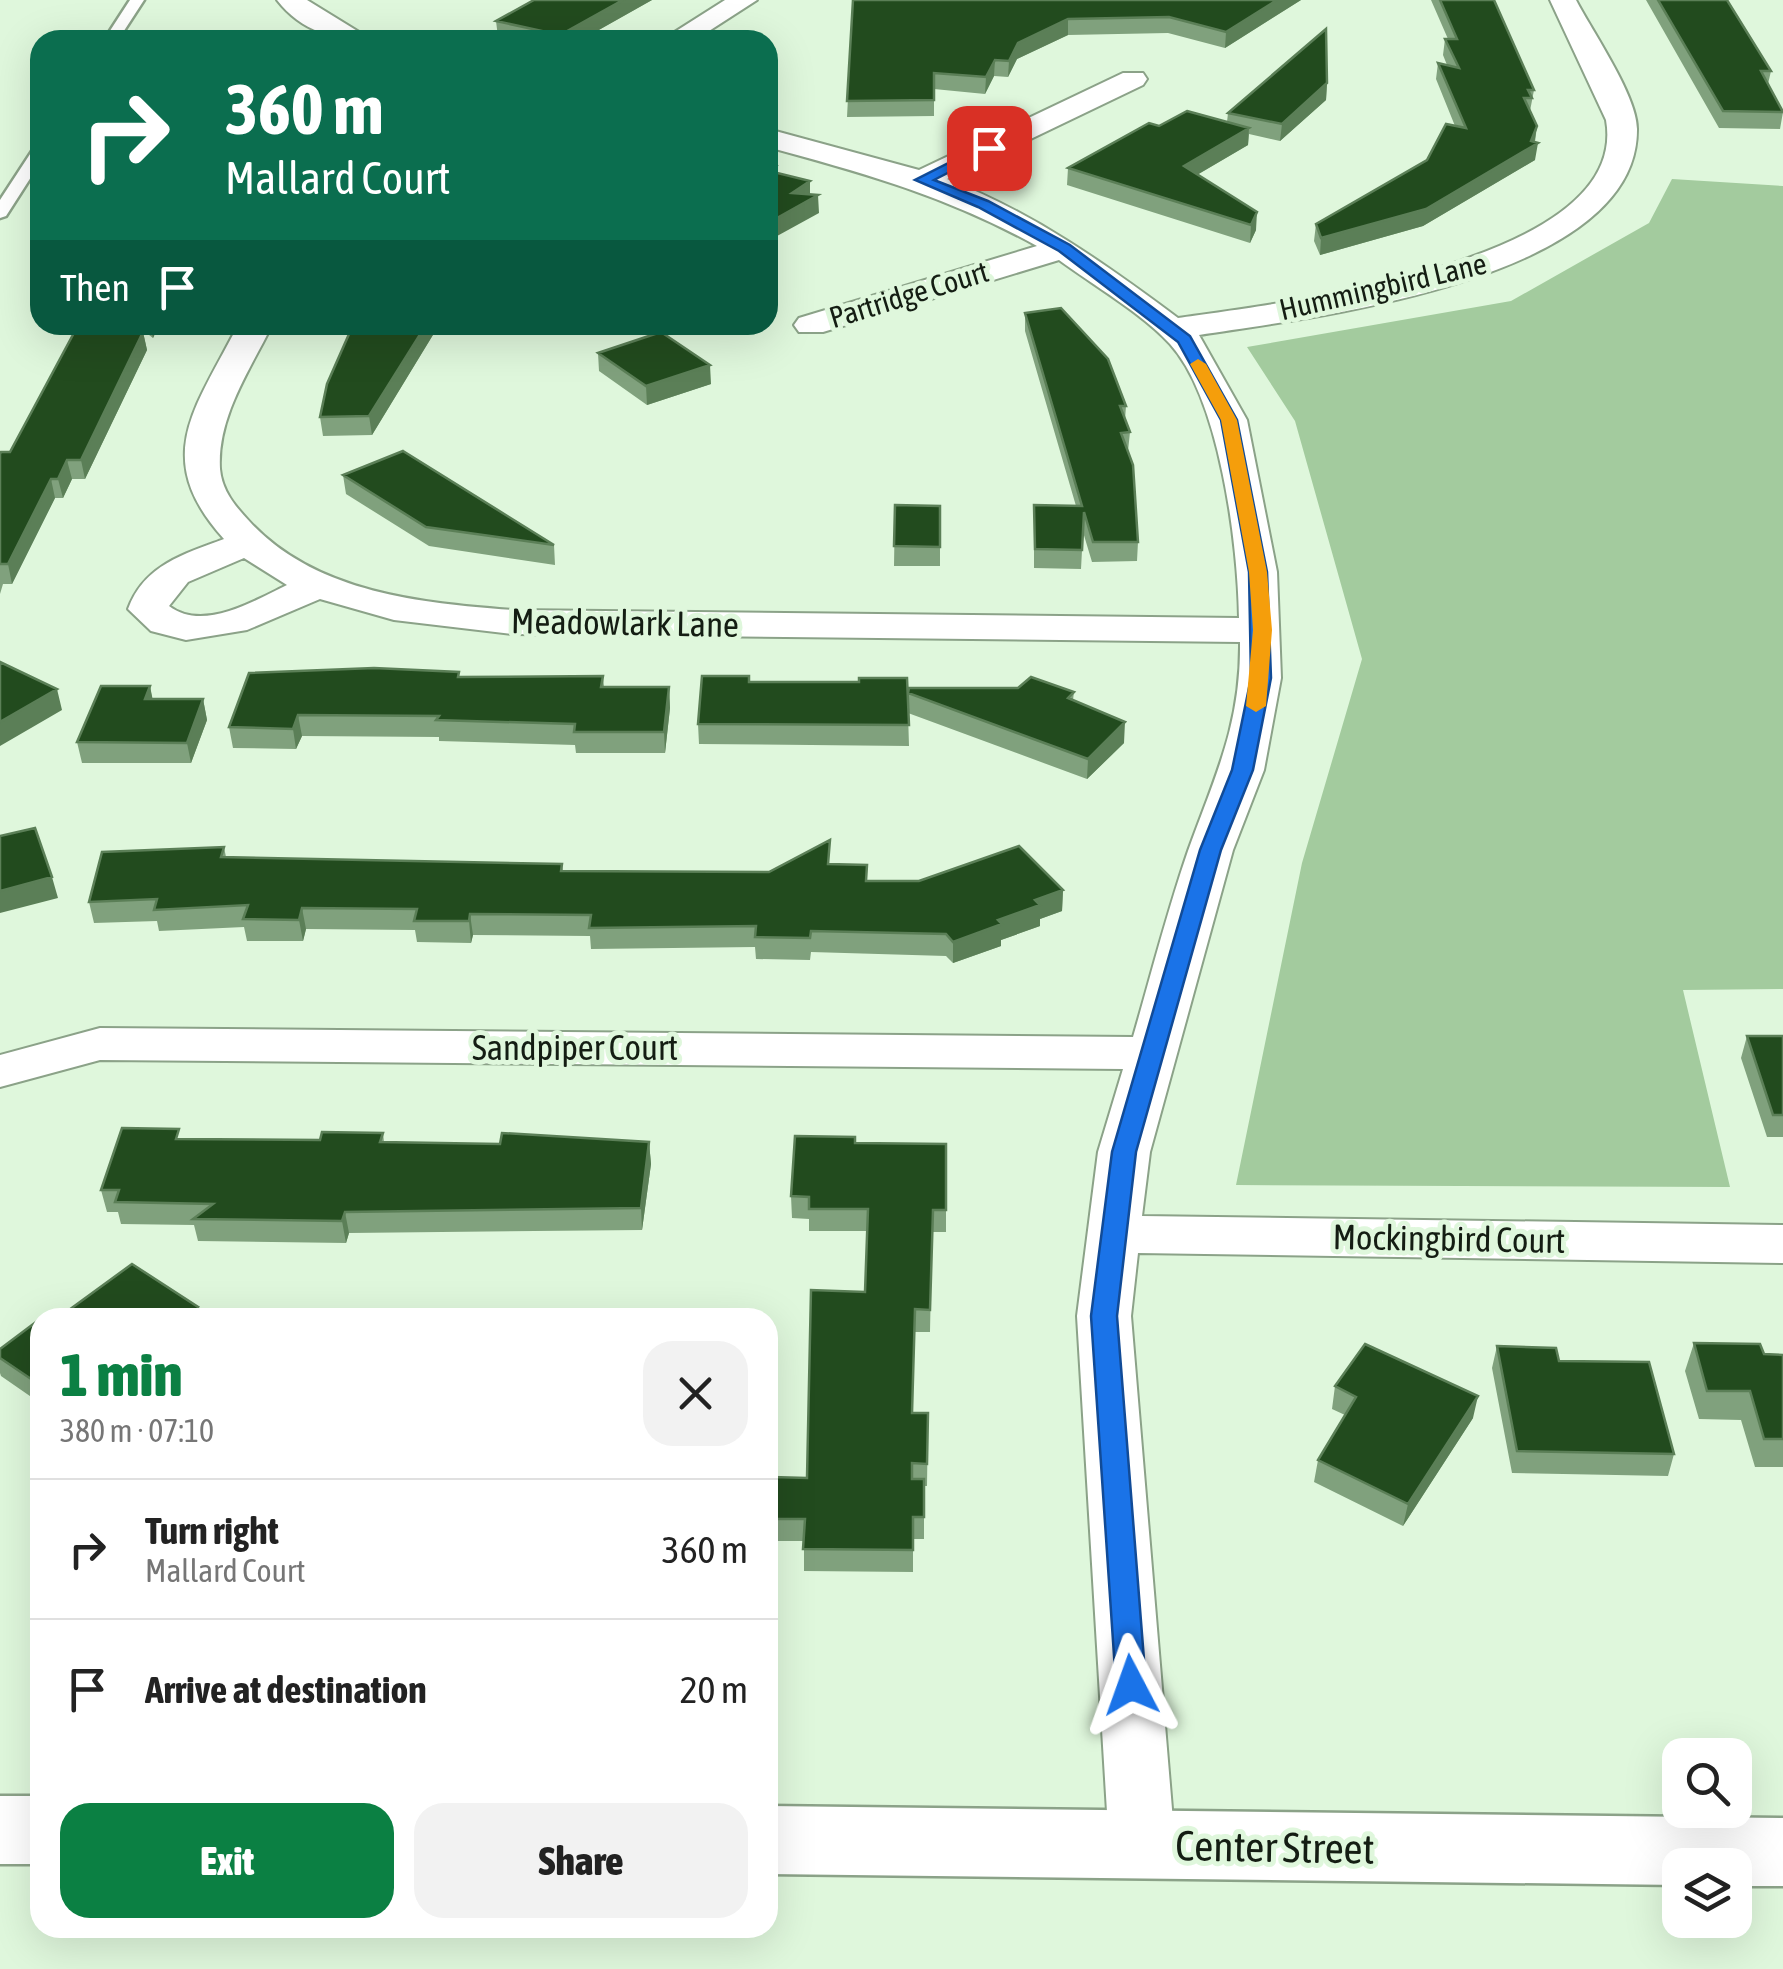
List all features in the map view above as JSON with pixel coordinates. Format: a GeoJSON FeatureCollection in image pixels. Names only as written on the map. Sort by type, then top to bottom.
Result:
{"type":"FeatureCollection","features":[{"type":"Feature","properties":{"kind":"street"},"geometry":{"type":"LineString","coordinates":[[290,0],[333,30]]}},
{"type":"Feature","properties":{"kind":"street"},"geometry":{"type":"LineString","coordinates":[[693,30],[744,0]]}},
{"type":"Feature","properties":{"kind":"street","name":"Hummingbird Lane"},"geometry":{"type":"LineString","coordinates":[[1172,329],[1359,297],[1465,273],[1509,257],[1576,218],[1599,194],[1618,164],[1624,128],[1562,0]]}},
{"type":"Feature","properties":{"kind":"street"},"geometry":{"type":"LineString","coordinates":[[922,180],[1133,79]]}},
{"type":"Feature","properties":{"kind":"street"},"geometry":{"type":"LineString","coordinates":[[778,141],[922,180],[983,204],[1064,248],[1185,339],[1229,420],[1258,572],[1263,630],[1261,678],[1243,770],[1211,850],[1124,1152],[1104,1316],[1142,1846]]}},
{"type":"Feature","properties":{"kind":"street","name":"Partridge Court"},"geometry":{"type":"LineString","coordinates":[[811,325],[1064,248]]}},
{"type":"Feature","properties":{"kind":"street","name":"Meadowlark Lane"},"geometry":{"type":"LineString","coordinates":[[250,335],[204,435],[201,469],[207,493],[237,534],[286,570],[399,609],[513,622],[1263,630]]}},
{"type":"Feature","properties":{"kind":"street"},"geometry":{"type":"LineString","coordinates":[[249,543],[163,579],[152,590],[148,609],[160,624],[183,630],[218,625],[321,584]]}},
{"type":"Feature","properties":{"kind":"street","name":"Sandpiper Court"},"geometry":{"type":"LineString","coordinates":[[0,1071],[100,1044],[1153,1053]]}},
{"type":"Feature","properties":{"kind":"street","name":"Mockingbird Court"},"geometry":{"type":"LineString","coordinates":[[1114,1234],[1783,1244]]}},
{"type":"Feature","properties":{"kind":"street"},"geometry":{"type":"LineString","coordinates":[[0,1830],[30,1830]]}},
{"type":"Feature","properties":{"kind":"street","name":"Center Street"},"geometry":{"type":"LineString","coordinates":[[778,1840],[1783,1852]]}},
{"type":"Feature","properties":{"kind":"lane"},"geometry":{"type":"LineString","coordinates":[[118,30],[137,0]]}},
{"type":"Feature","properties":{"kind":"lane"},"geometry":{"type":"LineString","coordinates":[[0,213],[30,166]]}},
{"type":"Feature","properties":{"kind":"green space"},"geometry":{"type":"Polygon","coordinates":[[[1672,179],[1783,186],[1783,989],[1683,990],[1730,1187],[1236,1185],[1302,863],[1362,659],[1295,421],[1247,347],[1511,301],[1649,223],[1672,179]]]}},
{"type":"Feature","properties":{"kind":"building"},"geometry":{"type":"Polygon","coordinates":[[[534,0],[623,0],[569,30],[537,30],[496,21],[534,0]]]}},
{"type":"Feature","properties":{"kind":"building"},"geometry":{"type":"Polygon","coordinates":[[[853,0],[1277,0],[1226,32],[1169,17],[1068,19],[1018,43],[1009,61],[995,60],[986,77],[934,73],[934,100],[847,101],[853,0]]]}},
{"type":"Feature","properties":{"kind":"building"},"geometry":{"type":"Polygon","coordinates":[[[1440,0],[1494,0],[1534,90],[1528,90],[1532,98],[1524,98],[1537,126],[1531,141],[1538,143],[1426,209],[1321,238],[1316,224],[1427,160],[1446,124],[1466,128],[1438,63],[1459,68],[1445,39],[1457,39],[1440,0]]]}},
{"type":"Feature","properties":{"kind":"building"},"geometry":{"type":"Polygon","coordinates":[[[1658,0],[1727,0],[1771,71],[1761,71],[1783,112],[1723,111],[1658,0]]]}},
{"type":"Feature","properties":{"kind":"building"},"geometry":{"type":"Polygon","coordinates":[[[1326,29],[1327,83],[1282,124],[1228,113],[1326,29]]]}},
{"type":"Feature","properties":{"kind":"building"},"geometry":{"type":"Polygon","coordinates":[[[1187,111],[1249,128],[1184,166],[1257,212],[1251,225],[1068,168],[1149,123],[1159,126],[1187,111]]]}},
{"type":"Feature","properties":{"kind":"building"},"geometry":{"type":"Polygon","coordinates":[[[778,173],[810,181],[792,193],[818,195],[778,217],[778,173]]]}},
{"type":"Feature","properties":{"kind":"building"},"geometry":{"type":"Polygon","coordinates":[[[1061,308],[1108,359],[1126,406],[1120,406],[1130,432],[1121,433],[1133,465],[1138,542],[1093,542],[1084,512],[1082,550],[1035,549],[1034,505],[1082,506],[1025,313],[1061,308]]]}},
{"type":"Feature","properties":{"kind":"building"},"geometry":{"type":"Polygon","coordinates":[[[73,335],[142,335],[81,460],[67,460],[58,479],[51,479],[8,564],[0,564],[0,454],[10,452],[73,335]]]}},
{"type":"Feature","properties":{"kind":"building"},"geometry":{"type":"Polygon","coordinates":[[[349,335],[420,335],[369,416],[320,417],[327,384],[349,335]]]}},
{"type":"Feature","properties":{"kind":"building"},"geometry":{"type":"Polygon","coordinates":[[[652,335],[665,335],[710,365],[646,386],[598,353],[652,335]]]}},
{"type":"Feature","properties":{"kind":"building"},"geometry":{"type":"Polygon","coordinates":[[[403,451],[554,545],[426,527],[343,475],[403,451]]]}},
{"type":"Feature","properties":{"kind":"building"},"geometry":{"type":"Polygon","coordinates":[[[895,505],[940,506],[940,547],[894,546],[895,505]]]}},
{"type":"Feature","properties":{"kind":"building"},"geometry":{"type":"Polygon","coordinates":[[[0,662],[57,689],[0,722],[0,662]]]}},
{"type":"Feature","properties":{"kind":"building"},"geometry":{"type":"Polygon","coordinates":[[[374,668],[459,672],[458,677],[603,676],[601,687],[669,687],[664,732],[574,732],[575,724],[436,720],[439,716],[298,715],[293,729],[229,727],[249,673],[374,668]]]}},
{"type":"Feature","properties":{"kind":"building"},"geometry":{"type":"Polygon","coordinates":[[[702,676],[749,676],[749,682],[907,678],[909,725],[698,724],[702,676]]]}},
{"type":"Feature","properties":{"kind":"building"},"geometry":{"type":"Polygon","coordinates":[[[1031,677],[1074,692],[1068,698],[1125,722],[1088,759],[908,693],[909,688],[1018,688],[1031,677]]]}},
{"type":"Feature","properties":{"kind":"building"},"geometry":{"type":"Polygon","coordinates":[[[101,686],[150,686],[145,699],[203,699],[187,743],[77,742],[101,686]]]}},
{"type":"Feature","properties":{"kind":"building"},"geometry":{"type":"Polygon","coordinates":[[[35,828],[52,877],[0,891],[0,836],[35,828]]]}},
{"type":"Feature","properties":{"kind":"building"},"geometry":{"type":"Polygon","coordinates":[[[830,840],[828,864],[867,865],[866,881],[919,881],[1019,846],[1063,890],[1035,900],[1040,905],[998,920],[1002,924],[953,942],[946,934],[811,931],[810,938],[755,937],[756,926],[589,928],[591,915],[470,914],[469,921],[414,921],[417,909],[302,908],[299,920],[243,919],[248,905],[154,910],[157,899],[89,902],[102,852],[224,847],[221,857],[562,864],[561,871],[769,872],[830,840]]]}},
{"type":"Feature","properties":{"kind":"building"},"geometry":{"type":"Polygon","coordinates":[[[1747,1036],[1783,1036],[1783,1115],[1773,1115],[1747,1036]]]}},
{"type":"Feature","properties":{"kind":"building"},"geometry":{"type":"Polygon","coordinates":[[[122,1128],[179,1129],[176,1139],[320,1140],[322,1132],[383,1133],[380,1142],[500,1144],[502,1133],[649,1142],[641,1208],[345,1212],[342,1221],[193,1219],[213,1204],[115,1202],[119,1190],[101,1190],[122,1128]]]}},
{"type":"Feature","properties":{"kind":"building"},"geometry":{"type":"Polygon","coordinates":[[[795,1136],[855,1137],[855,1143],[946,1144],[946,1210],[933,1210],[930,1310],[915,1309],[912,1413],[928,1413],[927,1464],[912,1463],[912,1479],[924,1479],[924,1517],[913,1517],[913,1550],[803,1549],[805,1519],[778,1519],[778,1477],[807,1478],[811,1290],[865,1292],[868,1209],[809,1209],[809,1197],[791,1196],[795,1136]]]}},
{"type":"Feature","properties":{"kind":"building"},"geometry":{"type":"Polygon","coordinates":[[[132,1264],[198,1307],[197,1308],[72,1308],[132,1264]]]}},
{"type":"Feature","properties":{"kind":"building"},"geometry":{"type":"Polygon","coordinates":[[[30,1326],[30,1378],[0,1358],[0,1349],[30,1326]]]}},
{"type":"Feature","properties":{"kind":"building"},"geometry":{"type":"Polygon","coordinates":[[[1694,1343],[1760,1344],[1764,1354],[1783,1355],[1783,1439],[1764,1439],[1750,1391],[1707,1391],[1694,1343]]]}},
{"type":"Feature","properties":{"kind":"building"},"geometry":{"type":"Polygon","coordinates":[[[1365,1344],[1478,1396],[1408,1504],[1318,1460],[1356,1397],[1335,1386],[1365,1344]]]}},
{"type":"Feature","properties":{"kind":"building"},"geometry":{"type":"Polygon","coordinates":[[[1497,1346],[1556,1348],[1559,1361],[1649,1362],[1674,1454],[1517,1451],[1497,1346]]]}},
{"type":"Feature","properties":{"kind":"slow traffic"},"geometry":{"type":"LineString","coordinates":[[1198,364],[1229,420],[1258,572],[1263,630],[1256,706]]}},
{"type":"Feature","properties":{"kind":"route"},"geometry":{"type":"LineString","coordinates":[[989,148],[922,180],[983,204],[1064,248],[1148,307],[1185,339],[1229,420],[1258,572],[1263,630],[1261,678],[1243,770],[1211,850],[1124,1152],[1104,1316],[1131,1685]]}}]}
